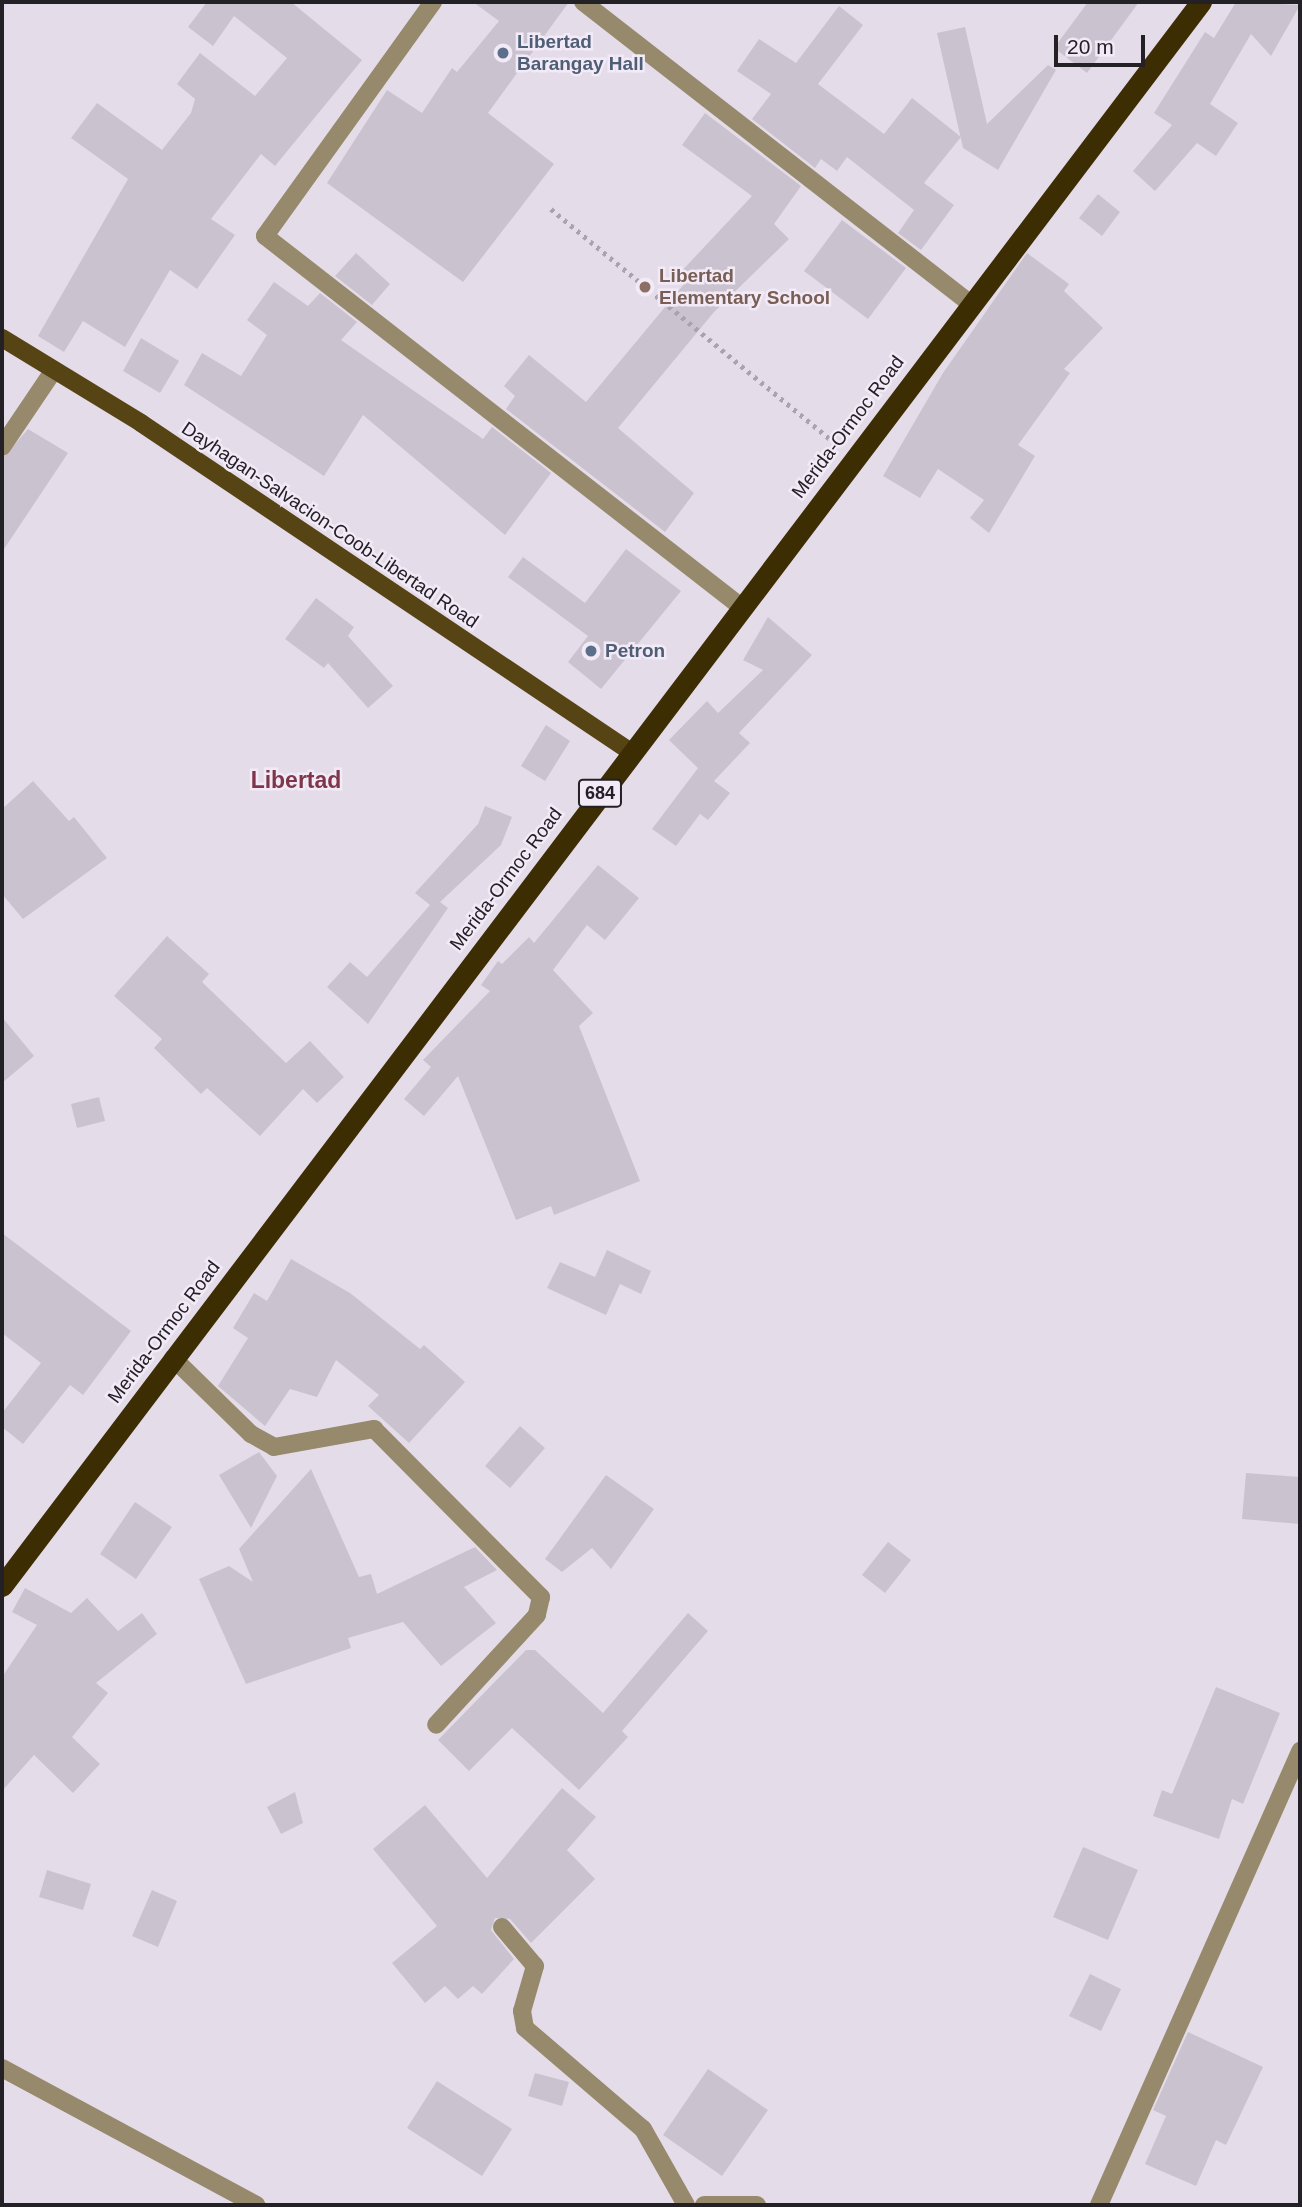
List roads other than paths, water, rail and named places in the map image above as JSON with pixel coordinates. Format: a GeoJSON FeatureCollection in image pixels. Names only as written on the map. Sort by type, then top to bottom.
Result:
{"type":"FeatureCollection","features":[{"type":"Feature","properties":{"kind":"highway","name":"Merida-Ormoc Road"},"geometry":{"type":"LineString","coordinates":[[2,1586],[740,606],[1201,2]]}},
{"type":"Feature","properties":{"kind":"main road","name":"Dayhagan-Salvacion-Coob-Libertad Road"},"geometry":{"type":"LineString","coordinates":[[2,338],[631,752]]}},
{"type":"Feature","properties":{"kind":"street"},"geometry":{"type":"LineString","coordinates":[[433,2],[265,236],[740,606]]}},
{"type":"Feature","properties":{"kind":"street"},"geometry":{"type":"LineString","coordinates":[[583,2],[970,303]]}},
{"type":"Feature","properties":{"kind":"street"},"geometry":{"type":"LineString","coordinates":[[2,447],[54,370]]}},
{"type":"Feature","properties":{"kind":"street"},"geometry":{"type":"LineString","coordinates":[[173,1358],[251,1434],[274,1447],[374,1429],[541,1597],[537,1615],[436,1725]]}},
{"type":"Feature","properties":{"kind":"street"},"geometry":{"type":"LineString","coordinates":[[1099,2205],[1300,1751]]}},
{"type":"Feature","properties":{"kind":"street"},"geometry":{"type":"LineString","coordinates":[[502,1927],[535,1965],[522,2011],[525,2028],[643,2129],[686,2205]]}},
{"type":"Feature","properties":{"kind":"street"},"geometry":{"type":"LineString","coordinates":[[2,2068],[256,2205]]}},
{"type":"Feature","properties":{"kind":"street"},"geometry":{"type":"LineString","coordinates":[[704,2205],[757,2205]]}},
{"type":"Feature","properties":{"kind":"place","name":"Libertad Barangay Hall"},"geometry":{"type":"Point","coordinates":[503,53]}},
{"type":"Feature","properties":{"kind":"place","name":"Libertad Elementary School"},"geometry":{"type":"Point","coordinates":[645,287]}},
{"type":"Feature","properties":{"kind":"place","name":"Petron"},"geometry":{"type":"Point","coordinates":[591,651]}},
{"type":"Feature","properties":{"kind":"district","name":"Libertad"},"geometry":{"type":"Point","coordinates":[296,780]}}]}
